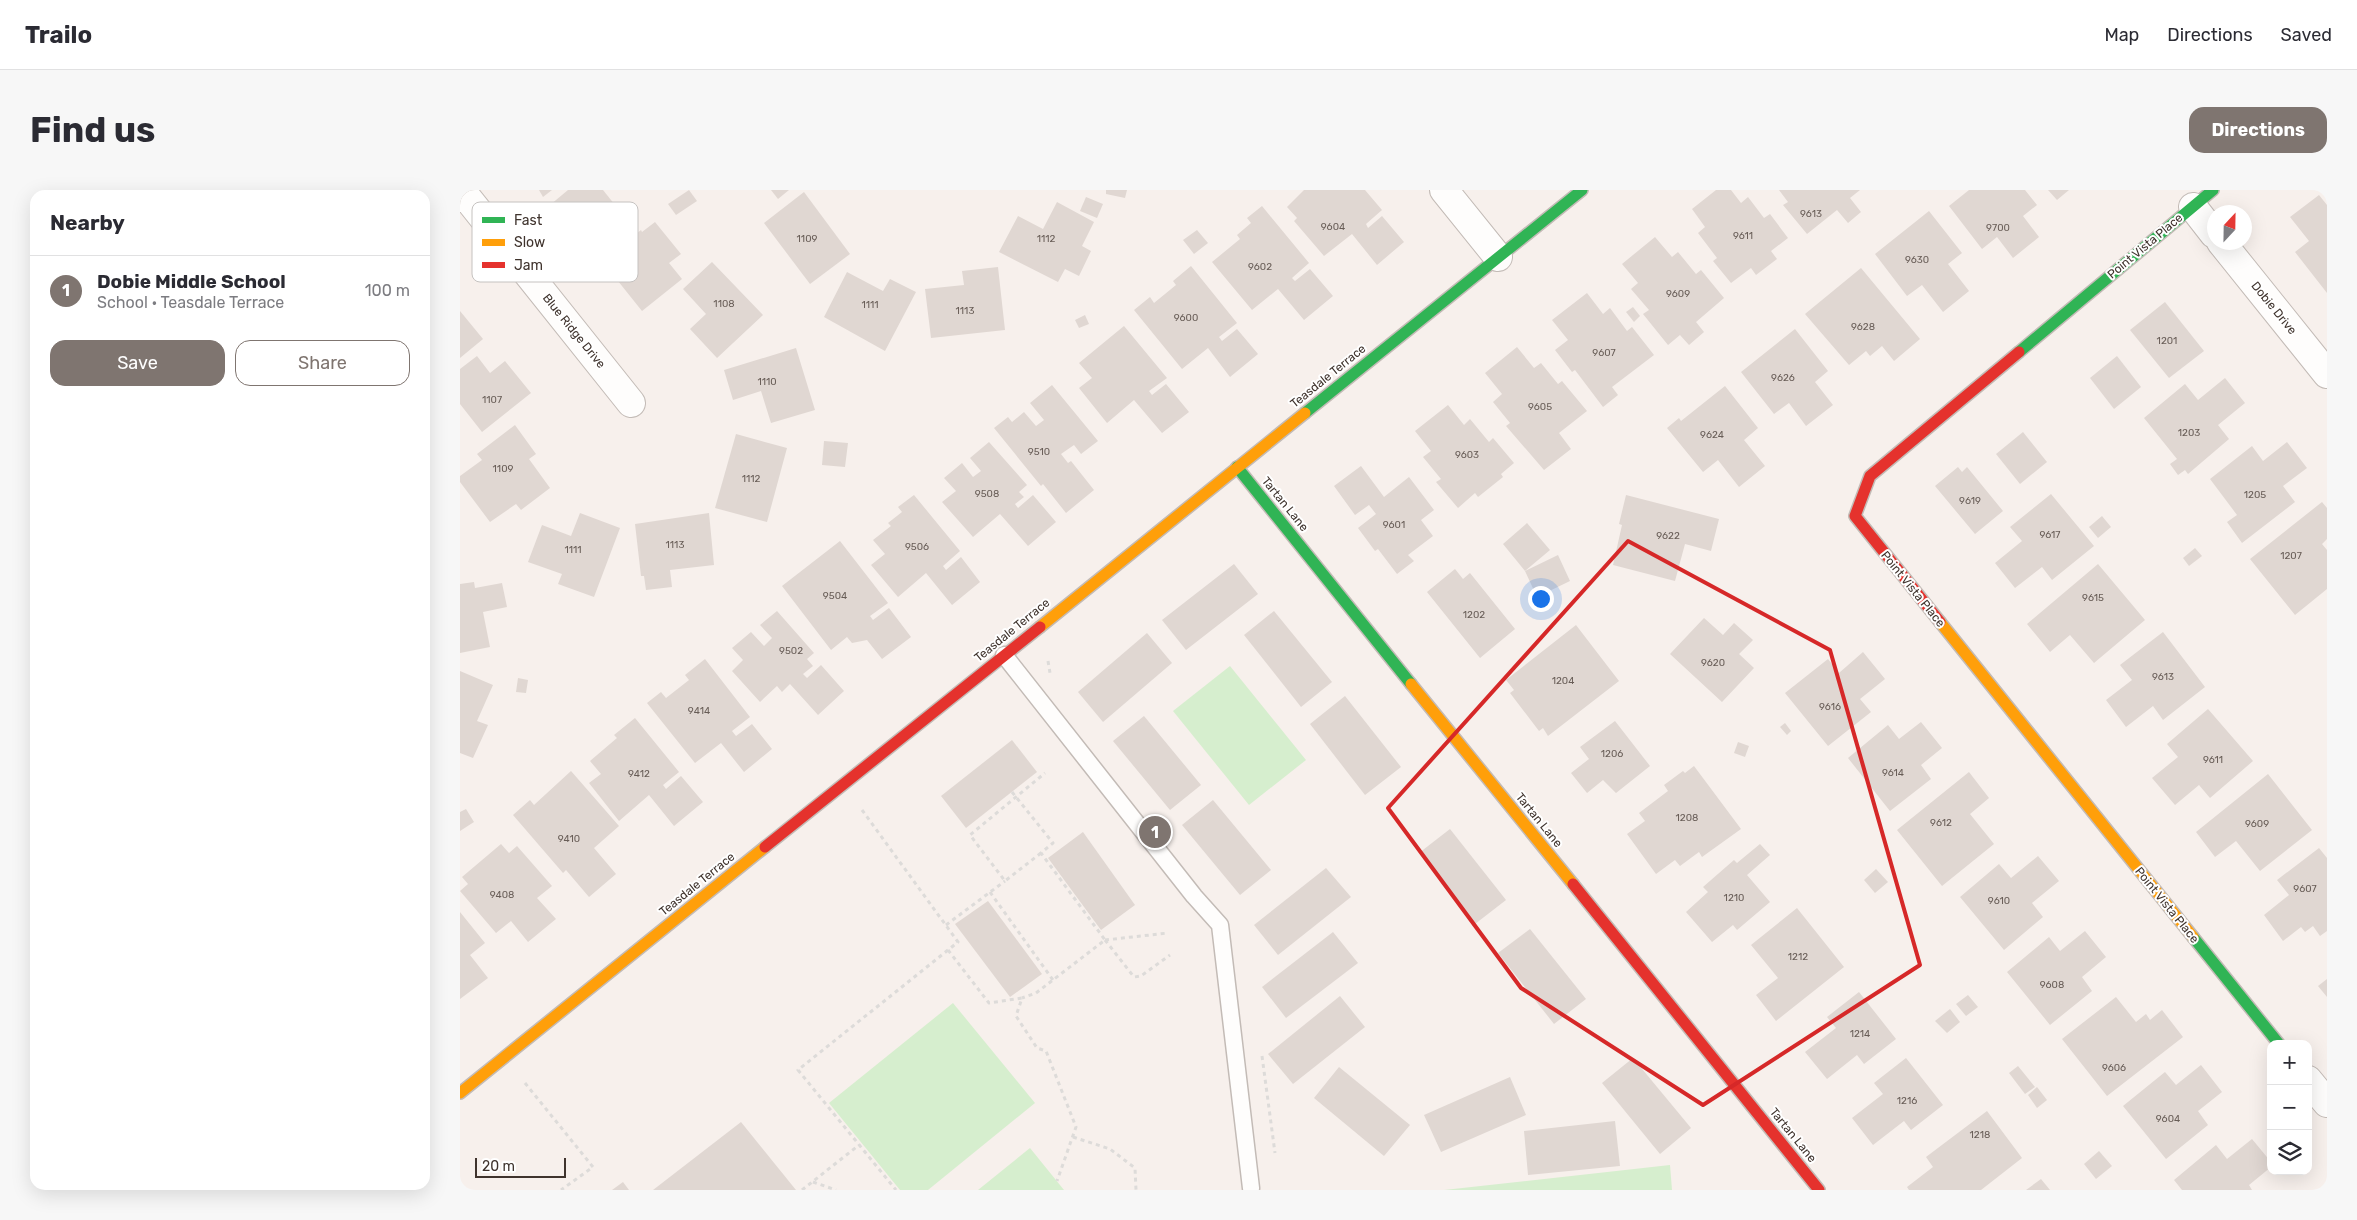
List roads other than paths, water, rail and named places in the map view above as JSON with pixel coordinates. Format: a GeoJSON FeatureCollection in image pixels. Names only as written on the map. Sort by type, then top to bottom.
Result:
{"type":"FeatureCollection","features":[{"type":"Feature","properties":{"kind":"street","name":"Blue Ridge Drive"},"geometry":{"type":"LineString","coordinates":[[460,190],[472,205]]}},
{"type":"Feature","properties":{"kind":"street"},"geometry":{"type":"LineString","coordinates":[[1444,190],[1498,257]]}},
{"type":"Feature","properties":{"kind":"street","name":"Teasdale Terrace"},"geometry":{"type":"LineString","coordinates":[[460,1093],[1582,190]]}},
{"type":"Feature","properties":{"kind":"street","name":"Point Vista Place"},"geometry":{"type":"LineString","coordinates":[[2213,190],[1870,476],[1855,516],[2276,1040]]}},
{"type":"Feature","properties":{"kind":"street"},"geometry":{"type":"LineString","coordinates":[[2193,207],[2207,225]]}},
{"type":"Feature","properties":{"kind":"street","name":"Dobie Drive"},"geometry":{"type":"LineString","coordinates":[[2227,250],[2327,374]]}},
{"type":"Feature","properties":{"kind":"street","name":"Blue Ridge Drive"},"geometry":{"type":"LineString","coordinates":[[534,282],[631,402]]}},
{"type":"Feature","properties":{"kind":"street","name":"Tartan Lane"},"geometry":{"type":"LineString","coordinates":[[1237,467],[1819,1190]]}},
{"type":"Feature","properties":{"kind":"street"},"geometry":{"type":"LineString","coordinates":[[2312,1085],[2327,1103]]}},
{"type":"Feature","properties":{"kind":"lane"},"geometry":{"type":"LineString","coordinates":[[1004,655],[1188,889],[1220,925],[1251,1188]]}},
{"type":"Feature","properties":{"kind":"place","name":"Dobie Middle School"},"geometry":{"type":"Point","coordinates":[1155,832]}}]}
